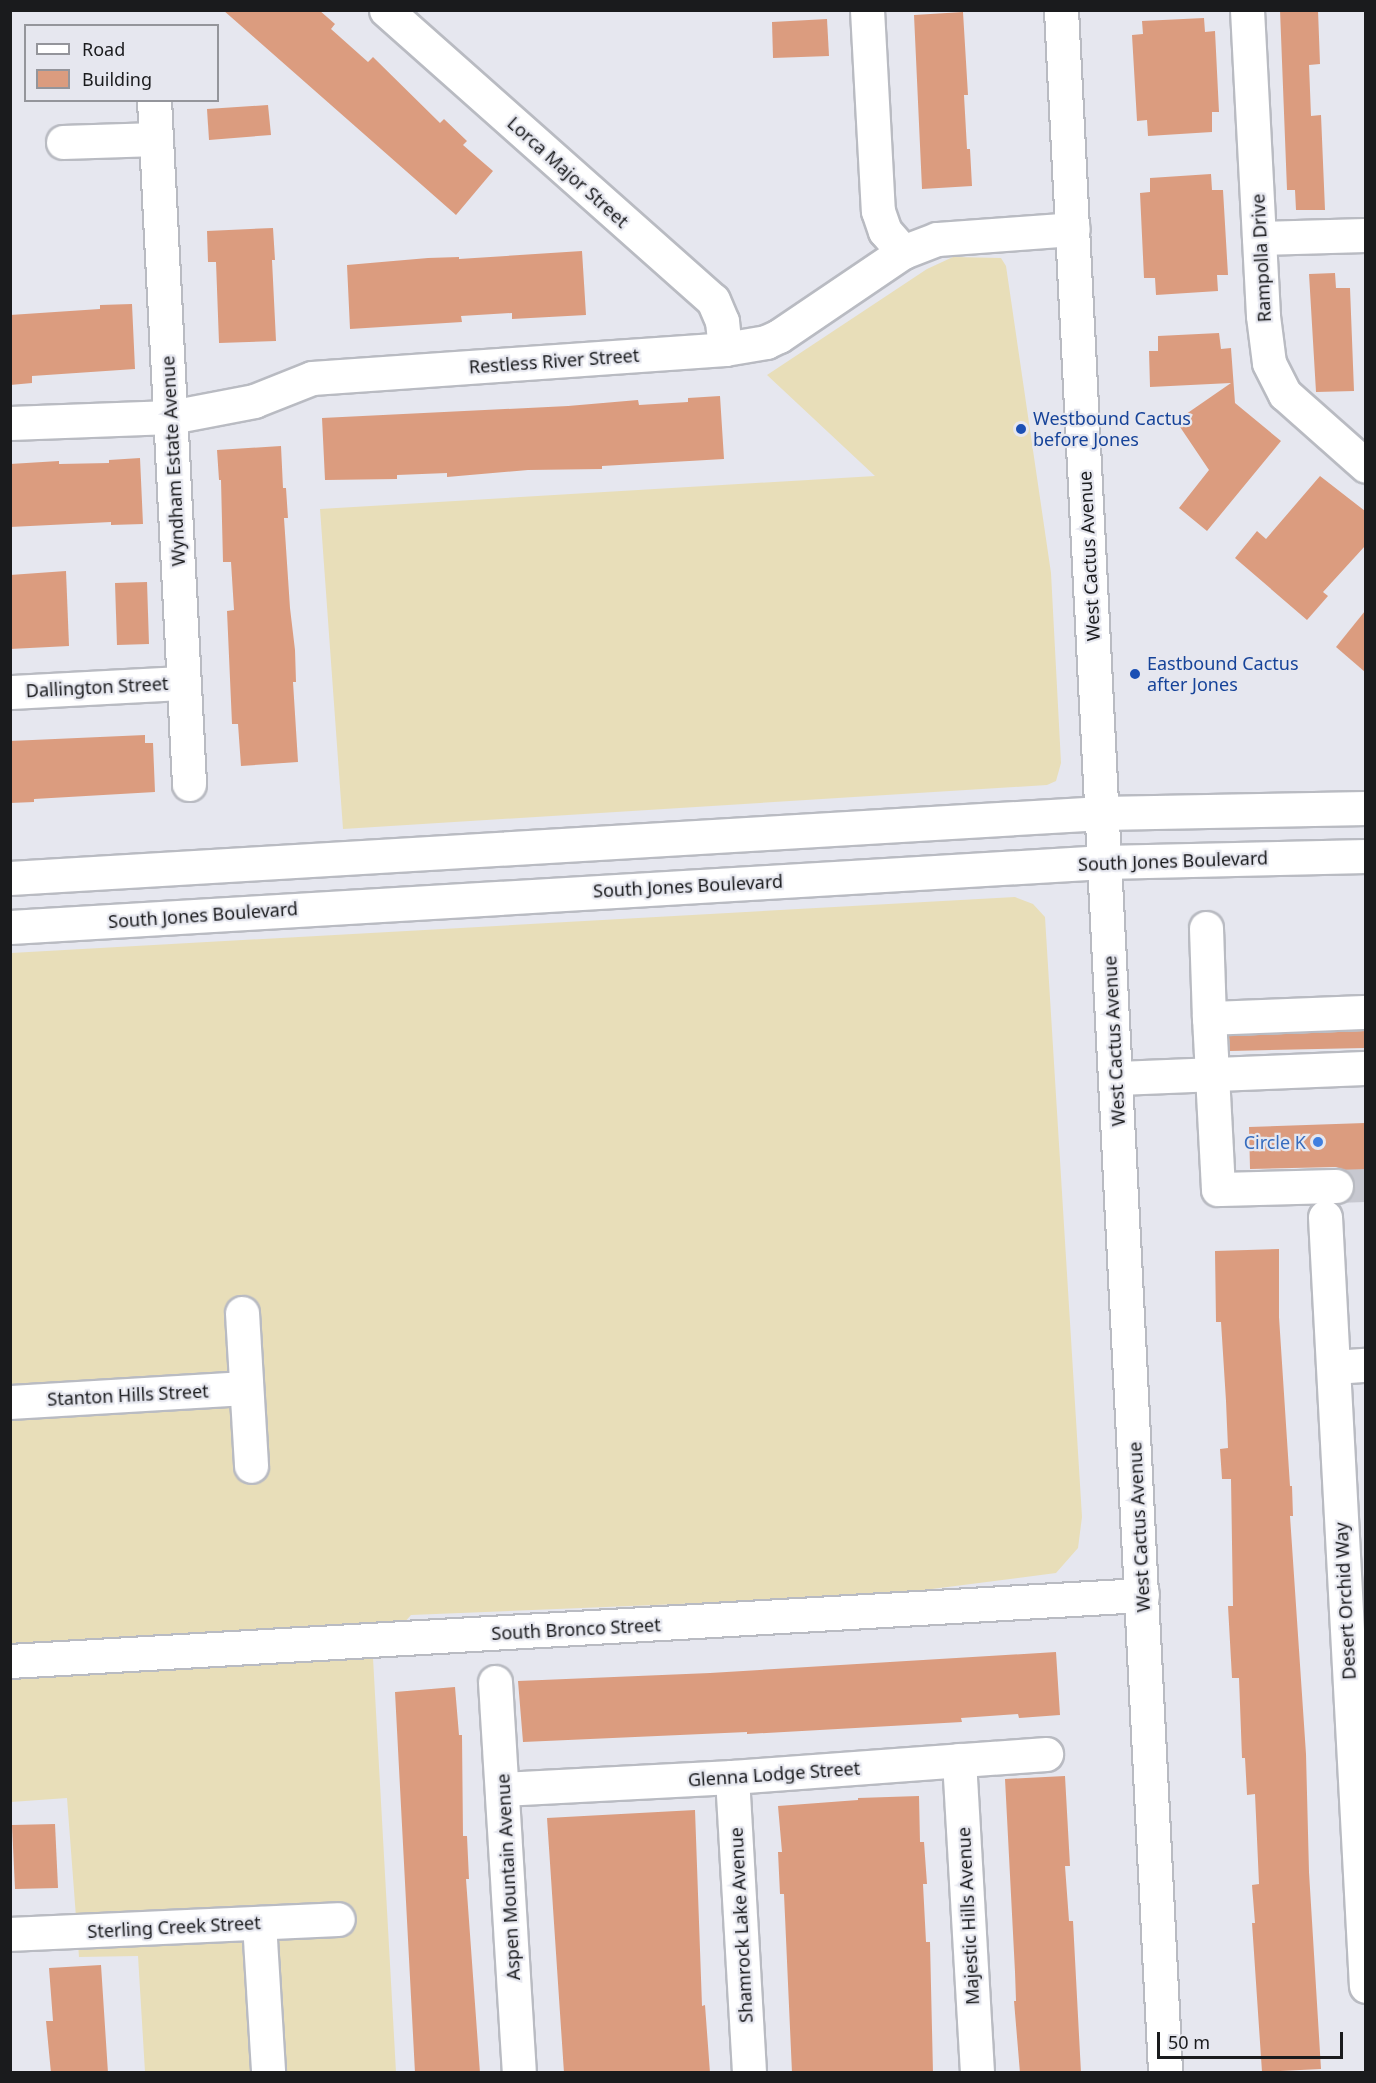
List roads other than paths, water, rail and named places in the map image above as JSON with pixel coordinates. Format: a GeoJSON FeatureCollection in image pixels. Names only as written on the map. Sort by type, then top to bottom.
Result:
{"type":"FeatureCollection","features":[{"type":"Feature","properties":{"kind":"street","name":"Lorca Major Street"},"geometry":{"type":"LineString","coordinates":[[386,10],[712,300],[722,321],[725,349]]}},
{"type":"Feature","properties":{"kind":"street"},"geometry":{"type":"LineString","coordinates":[[867,10],[878,211],[885,231],[903,252]]}},
{"type":"Feature","properties":{"kind":"street","name":"West Cactus Avenue"},"geometry":{"type":"LineString","coordinates":[[1061,10],[1165,2073]]}},
{"type":"Feature","properties":{"kind":"street","name":"Rampolla Drive"},"geometry":{"type":"LineString","coordinates":[[1247,10],[1259,238],[1269,363],[1285,394],[1365,466]]}},
{"type":"Feature","properties":{"kind":"street","name":"Wyndham Estate Avenue"},"geometry":{"type":"LineString","coordinates":[[154,102],[189,784]]}},
{"type":"Feature","properties":{"kind":"street"},"geometry":{"type":"LineString","coordinates":[[63,142],[156,139]]}},
{"type":"Feature","properties":{"kind":"street","name":"Restless River Street"},"geometry":{"type":"LineString","coordinates":[[10,423],[171,417],[254,401],[312,378],[725,349],[766,342],[779,336],[903,252],[937,239],[1073,229]]}},
{"type":"Feature","properties":{"kind":"street"},"geometry":{"type":"LineString","coordinates":[[1259,238],[1365,235]]}},
{"type":"Feature","properties":{"kind":"street","name":"Dallington Street"},"geometry":{"type":"LineString","coordinates":[[10,692],[184,683]]}},
{"type":"Feature","properties":{"kind":"street"},"geometry":{"type":"LineString","coordinates":[[10,878],[1102,813],[1365,808]]}},
{"type":"Feature","properties":{"kind":"street","name":"South Jones Boulevard"},"geometry":{"type":"LineString","coordinates":[[10,927],[1104,862],[1365,856]]}},
{"type":"Feature","properties":{"kind":"street"},"geometry":{"type":"LineString","coordinates":[[1206,928],[1218,1189],[1336,1186]]}},
{"type":"Feature","properties":{"kind":"street"},"geometry":{"type":"LineString","coordinates":[[1209,1018],[1365,1012]]}},
{"type":"Feature","properties":{"kind":"street"},"geometry":{"type":"LineString","coordinates":[[1116,1078],[1212,1072],[1365,1068]]}},
{"type":"Feature","properties":{"kind":"street","name":"Desert Orchid Way"},"geometry":{"type":"LineString","coordinates":[[1325,1217],[1350,1366],[1365,1986]]}},
{"type":"Feature","properties":{"kind":"street"},"geometry":{"type":"LineString","coordinates":[[242,1313],[251,1466]]}},
{"type":"Feature","properties":{"kind":"street","name":"Stanton Hills Street"},"geometry":{"type":"LineString","coordinates":[[10,1402],[246,1388]]}},
{"type":"Feature","properties":{"kind":"street","name":"South Bronco Street"},"geometry":{"type":"LineString","coordinates":[[10,1661],[1142,1595]]}},
{"type":"Feature","properties":{"kind":"street","name":"Aspen Mountain Avenue"},"geometry":{"type":"LineString","coordinates":[[495,1682],[519,2073]]}},
{"type":"Feature","properties":{"kind":"street","name":"Glenna Lodge Street"},"geometry":{"type":"LineString","coordinates":[[502,1789],[732,1778],[1046,1754]]}},
{"type":"Feature","properties":{"kind":"street","name":"Majestic Hills Avenue"},"geometry":{"type":"LineString","coordinates":[[959,1760],[977,2073]]}},
{"type":"Feature","properties":{"kind":"street","name":"Shamrock Lake Avenue"},"geometry":{"type":"LineString","coordinates":[[732,1778],[749,2073]]}},
{"type":"Feature","properties":{"kind":"street","name":"Sterling Creek Street"},"geometry":{"type":"LineString","coordinates":[[10,1934],[338,1919]]}},
{"type":"Feature","properties":{"kind":"street"},"geometry":{"type":"LineString","coordinates":[[259,1923],[268,2073]]}},
{"type":"Feature","properties":{"kind":"tunnel"},"geometry":{"type":"LineString","coordinates":[[1336,1186],[1366,1185]]}},
{"type":"Feature","properties":{"kind":"place","name":"Westbound Cactus before Jones"},"geometry":{"type":"Point","coordinates":[1021,429]}},
{"type":"Feature","properties":{"kind":"place","name":"Eastbound Cactus after Jones"},"geometry":{"type":"Point","coordinates":[1135,674]}},
{"type":"Feature","properties":{"kind":"place","name":"Circle K"},"geometry":{"type":"Point","coordinates":[1318,1142]}}]}
